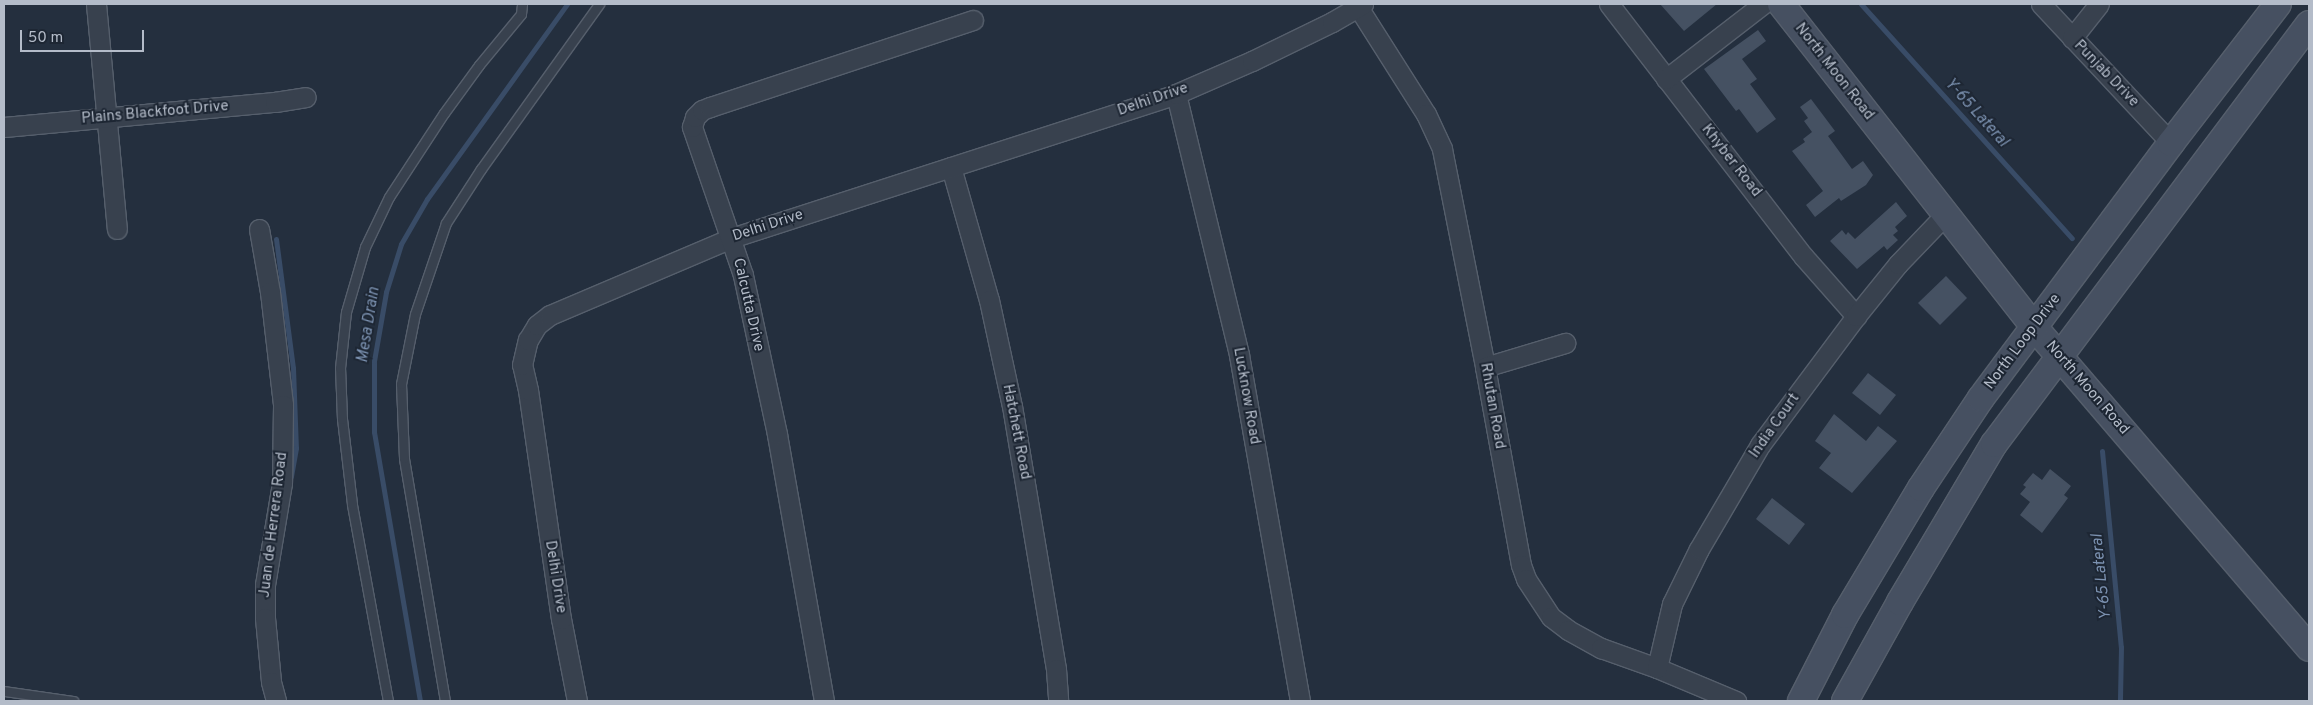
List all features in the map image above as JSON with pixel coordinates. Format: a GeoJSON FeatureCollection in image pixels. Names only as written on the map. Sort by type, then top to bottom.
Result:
{"type":"FeatureCollection","features":[{"type":"Feature","properties":{"kind":"main road","name":"North Moon Road"},"geometry":{"type":"LineString","coordinates":[[1781,4],[2035,328],[2309,648]]}},
{"type":"Feature","properties":{"kind":"main road","name":"North Loop Drive"},"geometry":{"type":"LineString","coordinates":[[1801,701],[1844,615],[1921,488],[1981,398],[2035,328],[2171,142],[2278,4]]}},
{"type":"Feature","properties":{"kind":"main road"},"geometry":{"type":"LineString","coordinates":[[1845,701],[1900,602],[1994,444],[2309,24]]}},
{"type":"Feature","properties":{"kind":"street"},"geometry":{"type":"LineString","coordinates":[[96,4],[117,229]]}},
{"type":"Feature","properties":{"kind":"street","name":"Khyber Road"},"geometry":{"type":"LineString","coordinates":[[1609,4],[1804,257],[1856,316]]}},
{"type":"Feature","properties":{"kind":"street"},"geometry":{"type":"LineString","coordinates":[[1666,79],[1763,4]]}},
{"type":"Feature","properties":{"kind":"street","name":"Punjab Drive"},"geometry":{"type":"LineString","coordinates":[[2041,4],[2171,142]]}},
{"type":"Feature","properties":{"kind":"street"},"geometry":{"type":"LineString","coordinates":[[2072,38],[2100,4]]}},
{"type":"Feature","properties":{"kind":"street","name":"Delhi Drive"},"geometry":{"type":"LineString","coordinates":[[577,701],[561,619],[528,390],[524,378],[523,355],[528,340],[537,325],[550,315],[731,238],[1176,94],[1252,61],[1361,5]]}},
{"type":"Feature","properties":{"kind":"street","name":"Rhutan Road"},"geometry":{"type":"LineString","coordinates":[[1361,5],[1426,114],[1442,149],[1485,367],[1521,565],[1538,601],[1551,617],[1568,630],[1601,648],[1657,668],[1736,701]]}},
{"type":"Feature","properties":{"kind":"street","name":"Calcutta Drive"},"geometry":{"type":"LineString","coordinates":[[824,701],[775,425],[744,275],[692,133],[692,126],[695,117],[702,110],[973,20]]}},
{"type":"Feature","properties":{"kind":"street","name":"Lucknow Road"},"geometry":{"type":"LineString","coordinates":[[1176,94],[1239,355],[1300,701]]}},
{"type":"Feature","properties":{"kind":"street","name":"Plains Blackfoot Drive"},"geometry":{"type":"LineString","coordinates":[[4,127],[306,97]]}},
{"type":"Feature","properties":{"kind":"street","name":"Hatchett Road"},"geometry":{"type":"LineString","coordinates":[[951,167],[989,300],[1012,406],[1056,669],[1058,701]]}},
{"type":"Feature","properties":{"kind":"street","name":"India Court"},"geometry":{"type":"LineString","coordinates":[[1657,668],[1672,604],[1723,506],[1760,445],[1856,316],[1898,264],[1945,215]]}},
{"type":"Feature","properties":{"kind":"street","name":"Juan de Herrera Road"},"geometry":{"type":"LineString","coordinates":[[259,229],[270,292],[283,405],[282,483],[265,585],[265,618],[271,682],[276,701]]}},
{"type":"Feature","properties":{"kind":"street"},"geometry":{"type":"LineString","coordinates":[[1485,367],[1565,343]]}},
{"type":"Feature","properties":{"kind":"lane"},"geometry":{"type":"LineString","coordinates":[[388,701],[353,513],[342,419],[340,368],[346,312],[365,247],[388,196],[461,89],[521,14],[522,4]]}},
{"type":"Feature","properties":{"kind":"lane"},"geometry":{"type":"LineString","coordinates":[[445,701],[404,458],[401,384],[415,314],[446,223],[481,169],[599,4]]}},
{"type":"Feature","properties":{"kind":"lane"},"geometry":{"type":"LineString","coordinates":[[4,691],[73,701]]}},
{"type":"Feature","properties":{"kind":"building"},"geometry":{"type":"Polygon","coordinates":[[[1660,4],[1717,4],[1684,31],[1660,4]]]}},
{"type":"Feature","properties":{"kind":"building"},"geometry":{"type":"Polygon","coordinates":[[[1758,30],[1766,41],[1742,59],[1757,79],[1750,84],[1776,119],[1757,133],[1739,109],[1736,111],[1704,69],[1758,30]]]}},
{"type":"Feature","properties":{"kind":"building"},"geometry":{"type":"Polygon","coordinates":[[[1811,99],[1835,131],[1828,136],[1852,169],[1863,161],[1873,175],[1866,185],[1841,201],[1839,198],[1815,217],[1806,205],[1823,191],[1792,151],[1805,142],[1803,139],[1812,132],[1804,121],[1808,118],[1800,107],[1811,99]]]}},
{"type":"Feature","properties":{"kind":"building"},"geometry":{"type":"Polygon","coordinates":[[[1896,202],[1907,216],[1895,227],[1898,231],[1893,235],[1898,240],[1887,250],[1884,246],[1857,269],[1830,241],[1842,230],[1846,235],[1848,232],[1855,239],[1896,202]]]}},
{"type":"Feature","properties":{"kind":"building"},"geometry":{"type":"Polygon","coordinates":[[[1946,276],[1967,298],[1940,325],[1918,303],[1946,276]]]}},
{"type":"Feature","properties":{"kind":"building"},"geometry":{"type":"Polygon","coordinates":[[[1868,373],[1896,395],[1880,415],[1852,393],[1868,373]]]}},
{"type":"Feature","properties":{"kind":"building"},"geometry":{"type":"Polygon","coordinates":[[[1834,414],[1866,441],[1878,426],[1897,441],[1852,493],[1819,468],[1831,453],[1815,441],[1834,414]]]}},
{"type":"Feature","properties":{"kind":"building"},"geometry":{"type":"Polygon","coordinates":[[[2050,469],[2071,486],[2064,495],[2068,498],[2042,533],[2020,515],[2030,502],[2020,494],[2026,487],[2023,485],[2033,473],[2042,480],[2050,469]]]}},
{"type":"Feature","properties":{"kind":"building"},"geometry":{"type":"Polygon","coordinates":[[[1772,498],[1805,524],[1789,545],[1756,519],[1772,498]]]}},
{"type":"Feature","properties":{"kind":"waterway","name":"Mesa Drain"},"geometry":{"type":"LineString","coordinates":[[420,701],[374,432],[374,361],[386,292],[401,244],[427,199],[567,4]]}},
{"type":"Feature","properties":{"kind":"waterway","name":"Y-65 Lateral"},"geometry":{"type":"LineString","coordinates":[[1861,4],[2072,238]]}},
{"type":"Feature","properties":{"kind":"waterway"},"geometry":{"type":"LineString","coordinates":[[276,239],[293,368],[296,448],[291,477]]}},
{"type":"Feature","properties":{"kind":"waterway","name":"Y-65 Lateral"},"geometry":{"type":"LineString","coordinates":[[2102,451],[2121,647],[2120,701]]}}]}
